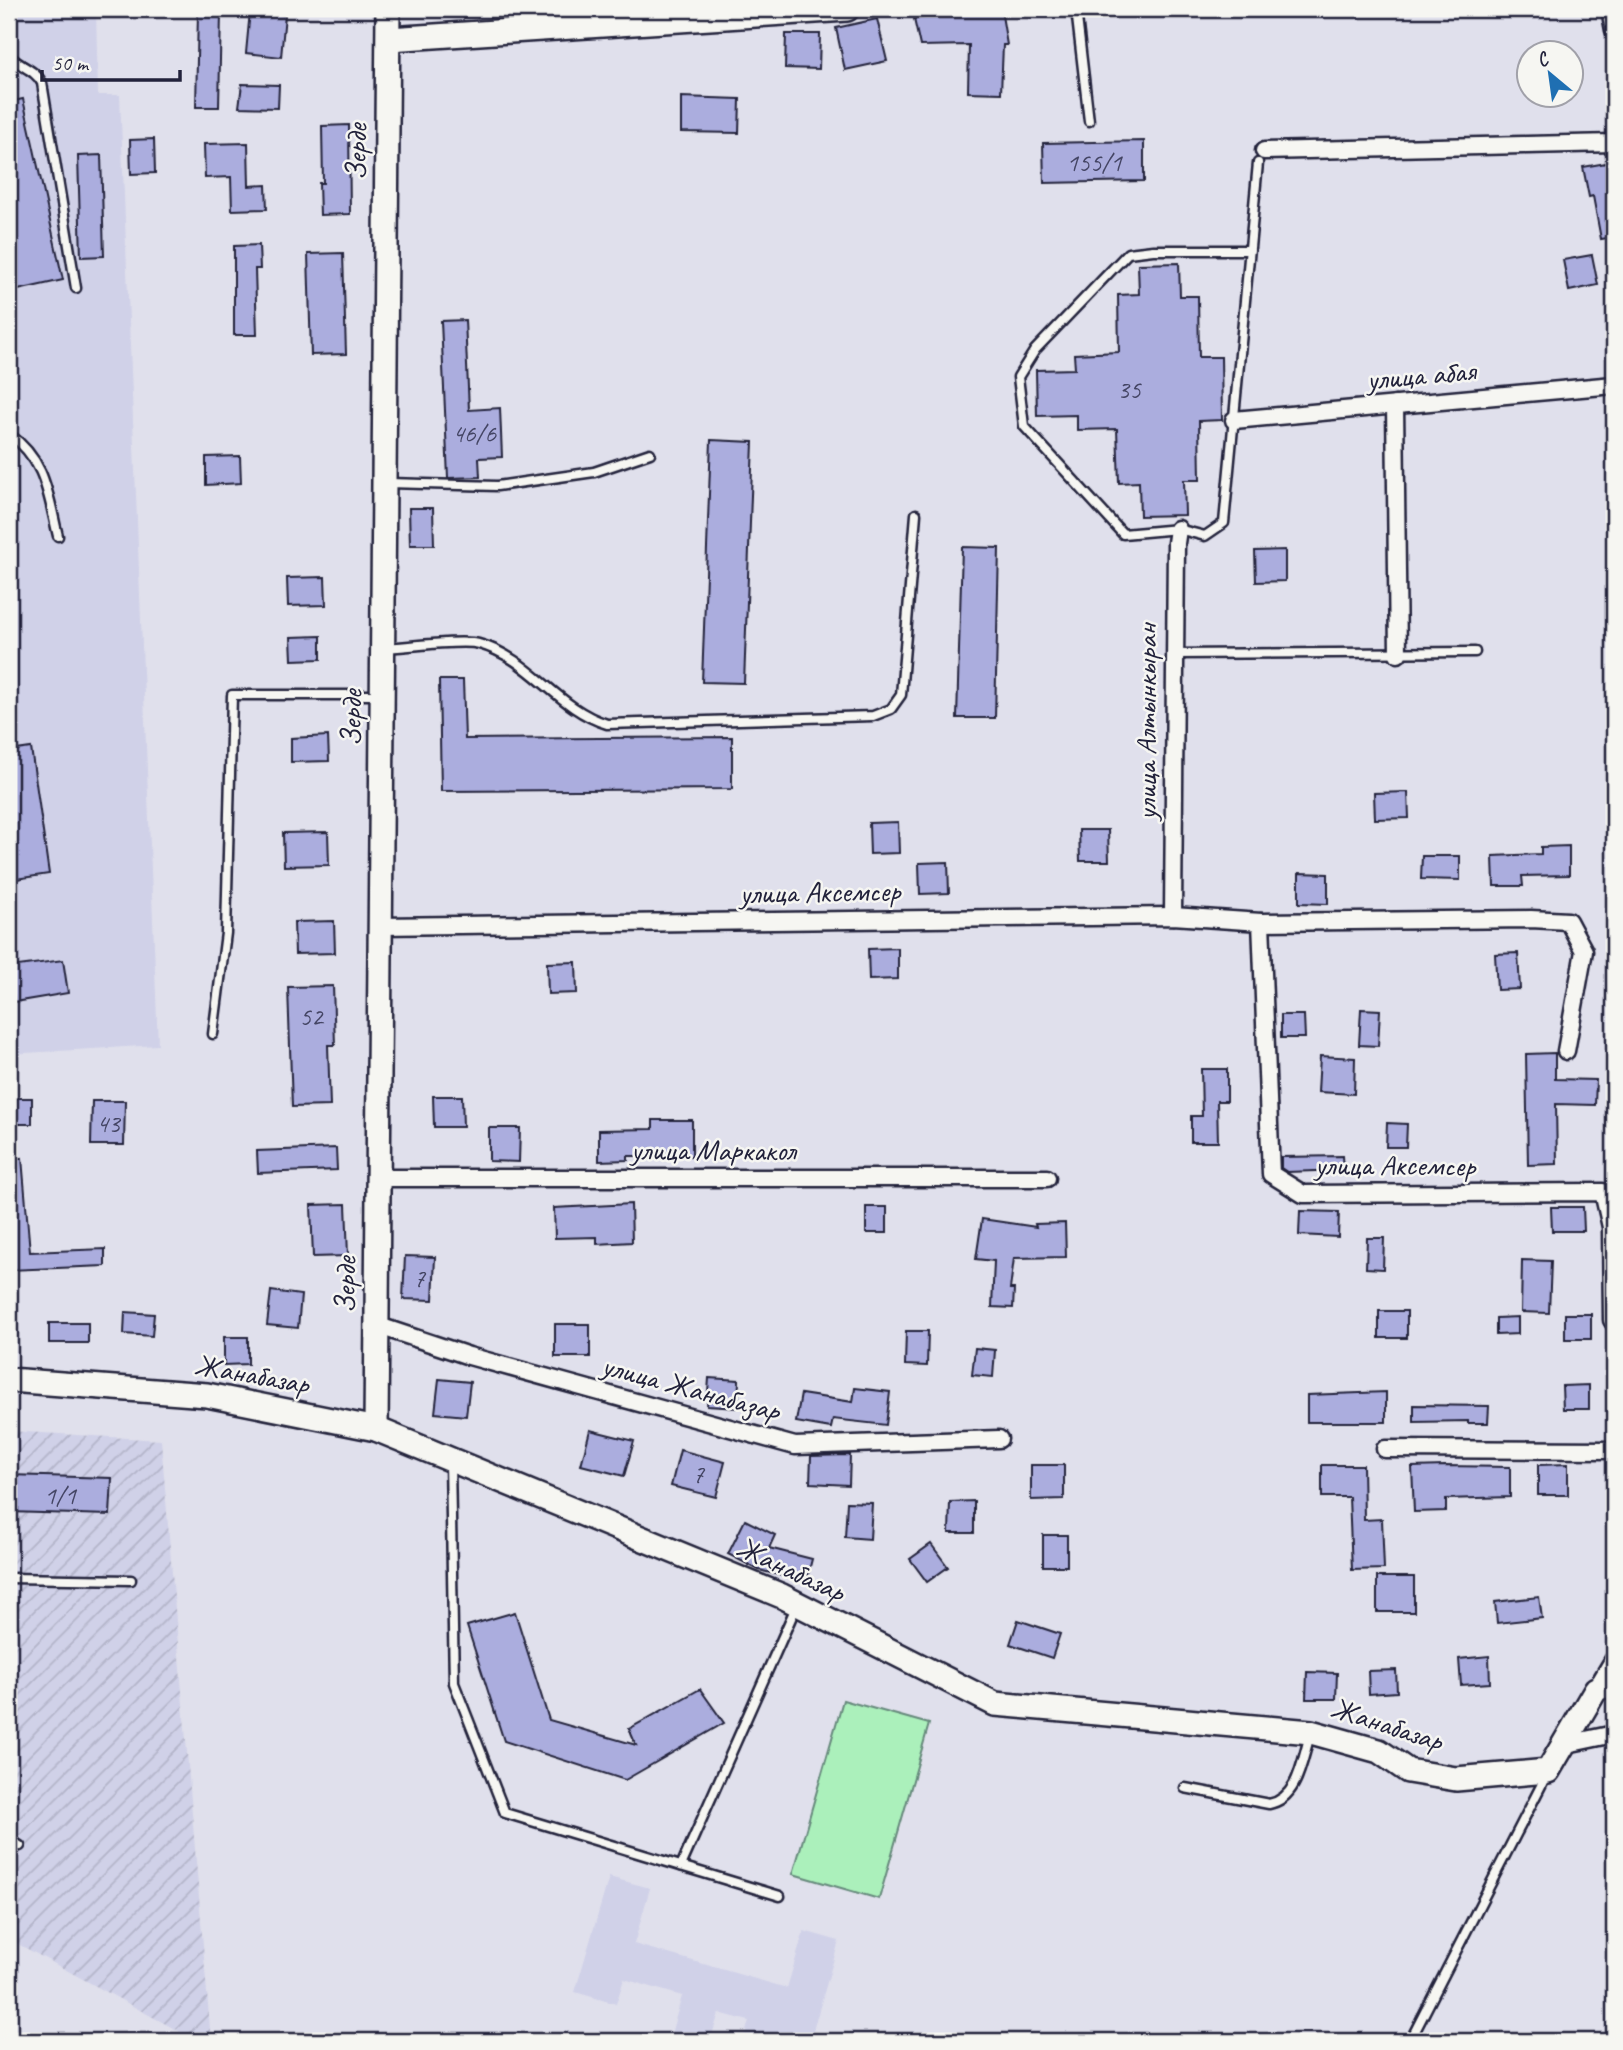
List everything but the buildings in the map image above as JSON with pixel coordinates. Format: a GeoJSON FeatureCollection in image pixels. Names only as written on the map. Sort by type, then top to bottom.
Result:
{"type":"FeatureCollection","features":[{"type":"Feature","properties":{"kind":"street","name":"Зерде"},"geometry":{"type":"LineString","coordinates":[[376,1429],[388,9]]}},
{"type":"Feature","properties":{"kind":"street"},"geometry":{"type":"LineString","coordinates":[[389,39],[847,9]]}},
{"type":"Feature","properties":{"kind":"street"},"geometry":{"type":"LineString","coordinates":[[1610,9],[1614,30]]}},
{"type":"Feature","properties":{"kind":"street"},"geometry":{"type":"LineString","coordinates":[[1261,157],[1614,144]]}},
{"type":"Feature","properties":{"kind":"street","name":"улица абая"},"geometry":{"type":"LineString","coordinates":[[1234,420],[1614,385]]}},
{"type":"Feature","properties":{"kind":"street"},"geometry":{"type":"LineString","coordinates":[[1395,405],[1398,654]]}},
{"type":"Feature","properties":{"kind":"street","name":"улица Алтынкыран"},"geometry":{"type":"LineString","coordinates":[[1173,916],[1178,528]]}},
{"type":"Feature","properties":{"kind":"street","name":"улица Аксемсер"},"geometry":{"type":"LineString","coordinates":[[380,926],[1173,916],[1261,922],[1531,919],[1568,921],[1584,951],[1566,1051]]}},
{"type":"Feature","properties":{"kind":"street","name":"улица Аксемсер"},"geometry":{"type":"LineString","coordinates":[[1261,922],[1271,1174],[1303,1194],[1603,1192],[1611,1227],[1614,1323]]}},
{"type":"Feature","properties":{"kind":"street","name":"улица Маркакол"},"geometry":{"type":"LineString","coordinates":[[378,1178],[1047,1178]]}},
{"type":"Feature","properties":{"kind":"street","name":"улица Жанабазар"},"geometry":{"type":"LineString","coordinates":[[376,1325],[481,1359],[795,1446],[999,1439]]}},
{"type":"Feature","properties":{"kind":"street","name":"Жанабазар"},"geometry":{"type":"LineString","coordinates":[[9,1380],[208,1395],[376,1429],[797,1604],[995,1704],[1311,1732],[1379,1751],[1408,1771],[1456,1779],[1548,1771]]}},
{"type":"Feature","properties":{"kind":"street"},"geometry":{"type":"LineString","coordinates":[[1385,1449],[1614,1450]]}},
{"type":"Feature","properties":{"kind":"street"},"geometry":{"type":"LineString","coordinates":[[1548,1771],[1562,1745],[1605,1686],[1614,1660]]}},
{"type":"Feature","properties":{"kind":"street"},"geometry":{"type":"LineString","coordinates":[[1562,1745],[1614,1734]]}},
{"type":"Feature","properties":{"kind":"lane"},"geometry":{"type":"LineString","coordinates":[[1076,9],[1089,121]]}},
{"type":"Feature","properties":{"kind":"lane"},"geometry":{"type":"LineString","coordinates":[[9,55],[18,64],[33,71],[42,83],[76,288]]}},
{"type":"Feature","properties":{"kind":"lane"},"geometry":{"type":"LineString","coordinates":[[1250,250],[1153,250],[1128,253],[1035,350],[1018,377],[1024,426],[1123,534],[1178,528],[1205,536],[1224,523],[1261,157]]}},
{"type":"Feature","properties":{"kind":"lane"},"geometry":{"type":"LineString","coordinates":[[9,434],[29,449],[41,470],[58,536]]}},
{"type":"Feature","properties":{"kind":"lane"},"geometry":{"type":"LineString","coordinates":[[385,483],[497,486],[594,472],[650,453]]}},
{"type":"Feature","properties":{"kind":"lane"},"geometry":{"type":"LineString","coordinates":[[383,648],[476,643],[503,653],[532,672],[558,696],[589,718],[607,724],[873,716],[891,709],[901,695],[916,514]]}},
{"type":"Feature","properties":{"kind":"lane"},"geometry":{"type":"LineString","coordinates":[[1175,654],[1475,652]]}},
{"type":"Feature","properties":{"kind":"lane"},"geometry":{"type":"LineString","coordinates":[[213,1034],[226,933],[232,695],[383,695]]}},
{"type":"Feature","properties":{"kind":"lane"},"geometry":{"type":"LineString","coordinates":[[450,1460],[454,1683],[505,1813],[780,1896]]}},
{"type":"Feature","properties":{"kind":"lane"},"geometry":{"type":"LineString","coordinates":[[9,1578],[131,1580]]}},
{"type":"Feature","properties":{"kind":"lane"},"geometry":{"type":"LineString","coordinates":[[681,1866],[797,1604]]}},
{"type":"Feature","properties":{"kind":"lane"},"geometry":{"type":"LineString","coordinates":[[1185,1788],[1269,1804],[1279,1802],[1291,1791],[1311,1732]]}},
{"type":"Feature","properties":{"kind":"lane"},"geometry":{"type":"LineString","coordinates":[[1410,2041],[1548,1771]]}},
{"type":"Feature","properties":{"kind":"lane"},"geometry":{"type":"LineString","coordinates":[[9,1839],[20,1846]]}},
{"type":"Feature","properties":{"kind":"shaded area"},"geometry":{"type":"Polygon","coordinates":[[[9,9],[96,9],[98,95],[120,95],[158,1045],[9,1054],[9,9]]]}},
{"type":"Feature","properties":{"kind":"shaded area"},"geometry":{"type":"Polygon","coordinates":[[[9,1431],[161,1440],[211,2041],[197,2041],[9,1939],[9,1431]]]}},
{"type":"Feature","properties":{"kind":"shaded area"},"geometry":{"type":"Polygon","coordinates":[[[609,1877],[650,1888],[634,1944],[787,1988],[804,1931],[839,1941],[810,2041],[743,2041],[749,2021],[719,2013],[710,2041],[669,2041],[682,1996],[624,1979],[616,2004],[575,1992],[609,1877]]]}},
{"type":"Feature","properties":{"kind":"green space"},"geometry":{"type":"Polygon","coordinates":[[[843,1700],[929,1724],[879,1899],[793,1874],[843,1700]]]}}]}
